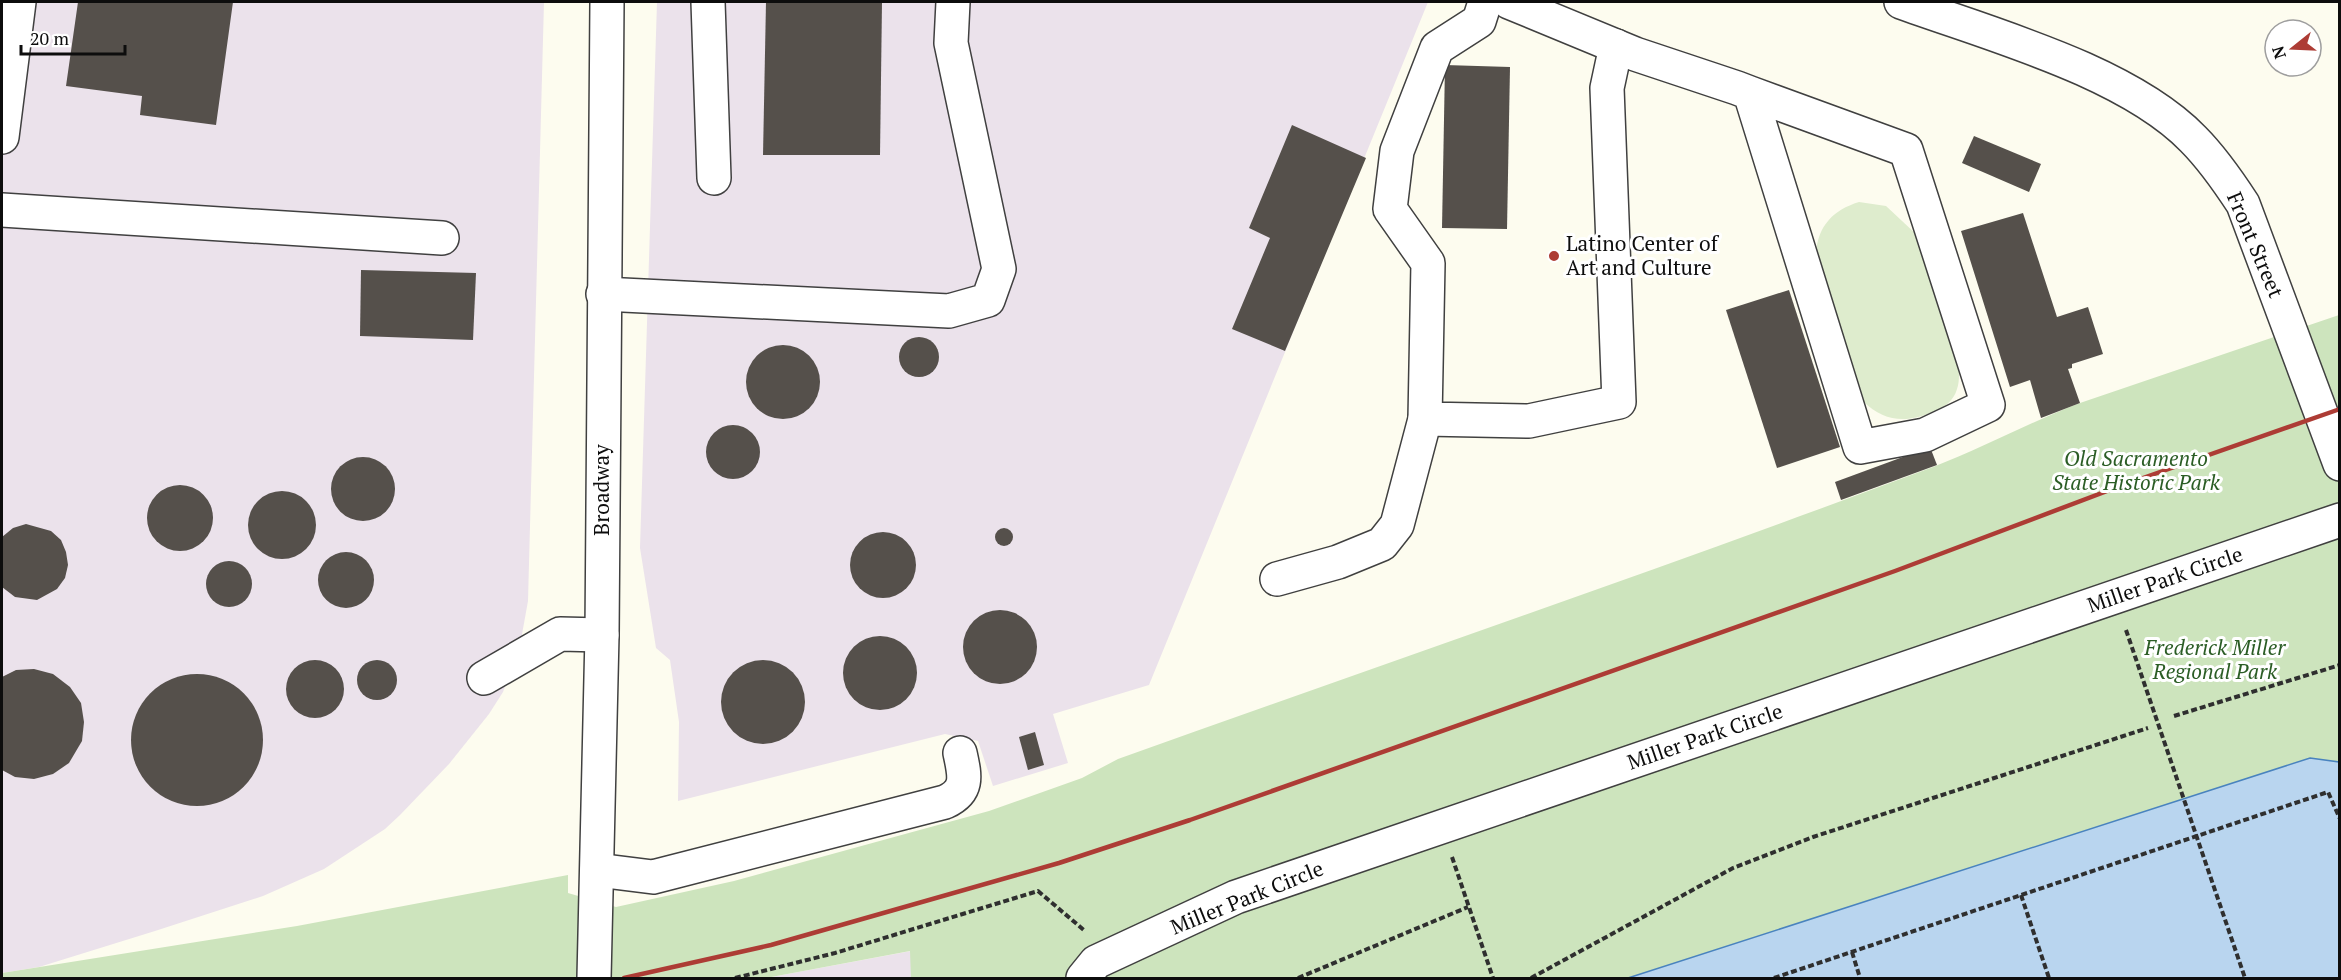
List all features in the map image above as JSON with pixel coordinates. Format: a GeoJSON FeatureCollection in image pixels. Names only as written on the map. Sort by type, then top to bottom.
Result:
{"type":"FeatureCollection","features":[{"type":"Feature","properties":{"kind":"street"},"geometry":{"type":"LineString","coordinates":[[2,137],[19,2]]}},
{"type":"Feature","properties":{"kind":"street","name":"Broadway"},"geometry":{"type":"LineString","coordinates":[[594,978],[602,636],[607,2]]}},
{"type":"Feature","properties":{"kind":"street"},"geometry":{"type":"LineString","coordinates":[[708,2],[714,178]]}},
{"type":"Feature","properties":{"kind":"street"},"geometry":{"type":"LineString","coordinates":[[603,294],[949,311],[988,300],[999,269],[951,43],[953,2]]}},
{"type":"Feature","properties":{"kind":"street"},"geometry":{"type":"LineString","coordinates":[[1277,579],[1338,562],[1382,544],[1397,525],[1425,419],[1428,264],[1390,209],[1397,151],[1437,48],[1479,21],[1485,2]]}},
{"type":"Feature","properties":{"kind":"street"},"geometry":{"type":"LineString","coordinates":[[1509,2],[1616,46],[1750,93],[1906,150],[1988,405],[1925,435],[1860,447],[1750,93]]}},
{"type":"Feature","properties":{"kind":"street","name":"Front Street"},"geometry":{"type":"LineString","coordinates":[[1901,2],[2070,63],[2135,95],[2192,137],[2220,168],[2243,204],[2340,464]]}},
{"type":"Feature","properties":{"kind":"street"},"geometry":{"type":"LineString","coordinates":[[1425,419],[1529,421],[1619,402],[1607,88],[1616,46]]}},
{"type":"Feature","properties":{"kind":"street"},"geometry":{"type":"LineString","coordinates":[[2,210],[442,238]]}},
{"type":"Feature","properties":{"kind":"street","name":"Miller Park Circle"},"geometry":{"type":"LineString","coordinates":[[1083,978],[1096,962],[1236,897],[2340,520]]}},
{"type":"Feature","properties":{"kind":"street"},"geometry":{"type":"LineString","coordinates":[[484,678],[560,634],[602,636]]}},
{"type":"Feature","properties":{"kind":"street"},"geometry":{"type":"LineString","coordinates":[[597,870],[653,877],[945,802],[961,791],[965,784],[960,753]]}},
{"type":"Feature","properties":{"kind":"path"},"geometry":{"type":"LineString","coordinates":[[2114,597],[2244,978]]}},
{"type":"Feature","properties":{"kind":"path"},"geometry":{"type":"LineString","coordinates":[[2174,716],[2340,664]]}},
{"type":"Feature","properties":{"kind":"path"},"geometry":{"type":"LineString","coordinates":[[1531,978],[1732,868],[1813,837],[2148,728]]}},
{"type":"Feature","properties":{"kind":"path"},"geometry":{"type":"LineString","coordinates":[[1774,978],[2328,792],[2340,819]]}},
{"type":"Feature","properties":{"kind":"path"},"geometry":{"type":"LineString","coordinates":[[1460,886],[1493,978]]}},
{"type":"Feature","properties":{"kind":"path"},"geometry":{"type":"LineString","coordinates":[[735,978],[835,953],[1038,891],[1113,954]]}},
{"type":"Feature","properties":{"kind":"path"},"geometry":{"type":"LineString","coordinates":[[2021,895],[2049,978]]}},
{"type":"Feature","properties":{"kind":"path"},"geometry":{"type":"LineString","coordinates":[[1298,978],[1468,907]]}},
{"type":"Feature","properties":{"kind":"path"},"geometry":{"type":"LineString","coordinates":[[1852,952],[1860,978]]}},
{"type":"Feature","properties":{"kind":"shaded area"},"geometry":{"type":"Polygon","coordinates":[[[2,2],[544,2],[528,601],[519,651],[503,692],[489,714],[449,764],[400,815],[385,829],[324,869],[263,896],[155,931],[39,967],[2,973],[2,2]]]}},
{"type":"Feature","properties":{"kind":"shaded area"},"geometry":{"type":"Polygon","coordinates":[[[657,2],[1428,2],[1149,685],[1053,714],[1068,763],[993,786],[978,741],[945,734],[678,801],[679,722],[670,660],[656,648],[640,548],[657,2]]]}},
{"type":"Feature","properties":{"kind":"shaded area"},"geometry":{"type":"Polygon","coordinates":[[[911,951],[911,978],[766,978],[911,951]]]}},
{"type":"Feature","properties":{"kind":"green space"},"geometry":{"type":"Polygon","coordinates":[[[1859,202],[1886,206],[1917,235],[1958,362],[1959,382],[1954,397],[1942,407],[1915,418],[1888,417],[1863,401],[1816,253],[1820,235],[1829,220],[1850,205],[1859,202]]]}},
{"type":"Feature","properties":{"kind":"green space"},"geometry":{"type":"Polygon","coordinates":[[[2339,315],[2339,762],[2310,758],[1628,978],[911,978],[910,951],[766,978],[2,978],[2,973],[297,926],[568,875],[568,893],[616,907],[734,881],[989,811],[1082,778],[1118,759],[1832,505],[1970,452],[2080,403],[2339,315]]]}},
{"type":"Feature","properties":{"kind":"water"},"geometry":{"type":"Polygon","coordinates":[[[2310,758],[2339,762],[2339,978],[1628,978],[2310,758]]]}},
{"type":"Feature","properties":{"kind":"building"},"geometry":{"type":"Polygon","coordinates":[[[78,2],[233,2],[216,125],[140,115],[142,96],[66,86],[78,2]]]}},
{"type":"Feature","properties":{"kind":"building"},"geometry":{"type":"Polygon","coordinates":[[[766,2],[882,2],[880,155],[763,155],[766,2]]]}},
{"type":"Feature","properties":{"kind":"building"},"geometry":{"type":"Polygon","coordinates":[[[1445,65],[1510,67],[1507,229],[1442,228],[1445,65]]]}},
{"type":"Feature","properties":{"kind":"building"},"geometry":{"type":"Polygon","coordinates":[[[1292,125],[1366,158],[1285,351],[1232,329],[1270,238],[1249,228],[1292,125]]]}},
{"type":"Feature","properties":{"kind":"building"},"geometry":{"type":"Polygon","coordinates":[[[1974,136],[2041,164],[2029,192],[1962,163],[1974,136]]]}},
{"type":"Feature","properties":{"kind":"building"},"geometry":{"type":"Polygon","coordinates":[[[2023,213],[2057,317],[2088,307],[2103,354],[2072,364],[2072,368],[2068,369],[2080,403],[2041,418],[2030,380],[2010,387],[1961,231],[2023,213]]]}},
{"type":"Feature","properties":{"kind":"building"},"geometry":{"type":"Polygon","coordinates":[[[361,270],[476,273],[473,340],[360,336],[361,270]]]}},
{"type":"Feature","properties":{"kind":"building"},"geometry":{"type":"Polygon","coordinates":[[[1789,290],[1840,447],[1777,468],[1726,310],[1789,290]]]}},
{"type":"Feature","properties":{"kind":"building"},"geometry":{"type":"Polygon","coordinates":[[[919,337],[933,343],[939,357],[933,371],[919,377],[905,371],[899,357],[905,343],[919,337]]]}},
{"type":"Feature","properties":{"kind":"building"},"geometry":{"type":"Polygon","coordinates":[[[783,345],[804,351],[814,361],[820,382],[814,403],[804,413],[783,419],[762,413],[752,403],[746,382],[752,361],[762,351],[783,345]]]}},
{"type":"Feature","properties":{"kind":"building"},"geometry":{"type":"Polygon","coordinates":[[[733,425],[743,427],[752,433],[758,442],[760,452],[758,462],[752,471],[743,477],[733,479],[723,477],[714,471],[708,462],[706,452],[708,442],[714,433],[723,427],[733,425]]]}},
{"type":"Feature","properties":{"kind":"building"},"geometry":{"type":"Polygon","coordinates":[[[1930,447],[1937,465],[1841,500],[1835,482],[1930,447]]]}},
{"type":"Feature","properties":{"kind":"building"},"geometry":{"type":"Polygon","coordinates":[[[357,457],[369,457],[386,466],[393,477],[395,489],[393,501],[386,512],[369,521],[357,521],[345,516],[336,507],[331,495],[331,483],[336,471],[345,462],[357,457]]]}},
{"type":"Feature","properties":{"kind":"building"},"geometry":{"type":"Polygon","coordinates":[[[174,485],[186,485],[198,490],[208,500],[213,518],[211,531],[198,546],[186,551],[174,551],[162,546],[152,536],[147,524],[147,512],[152,500],[162,490],[174,485]]]}},
{"type":"Feature","properties":{"kind":"building"},"geometry":{"type":"Polygon","coordinates":[[[282,491],[295,494],[306,501],[313,512],[316,525],[313,538],[306,549],[295,556],[282,559],[269,556],[258,549],[251,538],[248,525],[251,512],[258,501],[269,494],[282,491]]]}},
{"type":"Feature","properties":{"kind":"building"},"geometry":{"type":"Polygon","coordinates":[[[26,524],[51,531],[61,540],[68,565],[65,578],[57,589],[37,600],[15,597],[2,587],[2,537],[13,528],[26,524]]]}},
{"type":"Feature","properties":{"kind":"building"},"geometry":{"type":"Polygon","coordinates":[[[1000,528],[1008,528],[1013,533],[1011,544],[1000,546],[995,541],[995,533],[1000,528]]]}},
{"type":"Feature","properties":{"kind":"building"},"geometry":{"type":"Polygon","coordinates":[[[883,532],[896,534],[906,542],[914,552],[916,565],[914,578],[906,588],[896,596],[883,598],[870,596],[860,588],[852,578],[850,565],[852,552],[860,542],[870,534],[883,532]]]}},
{"type":"Feature","properties":{"kind":"building"},"geometry":{"type":"Polygon","coordinates":[[[340,552],[352,552],[362,556],[370,564],[374,580],[370,596],[362,604],[352,608],[340,608],[330,604],[322,596],[318,586],[318,574],[322,564],[330,556],[340,552]]]}},
{"type":"Feature","properties":{"kind":"building"},"geometry":{"type":"Polygon","coordinates":[[[229,561],[245,568],[252,584],[245,600],[229,607],[213,600],[206,584],[213,568],[229,561]]]}},
{"type":"Feature","properties":{"kind":"building"},"geometry":{"type":"Polygon","coordinates":[[[1000,610],[1021,616],[1031,626],[1037,647],[1031,668],[1021,678],[1000,684],[979,678],[969,668],[963,647],[969,626],[979,616],[1000,610]]]}},
{"type":"Feature","properties":{"kind":"building"},"geometry":{"type":"Polygon","coordinates":[[[873,636],[887,636],[901,642],[911,652],[917,666],[917,680],[911,694],[901,704],[887,710],[873,710],[859,704],[849,694],[843,680],[843,666],[849,652],[859,642],[873,636]]]}},
{"type":"Feature","properties":{"kind":"building"},"geometry":{"type":"Polygon","coordinates":[[[315,660],[331,665],[339,673],[344,689],[339,705],[331,713],[315,718],[299,713],[291,705],[286,689],[291,673],[299,665],[315,660]]]}},
{"type":"Feature","properties":{"kind":"building"},"geometry":{"type":"Polygon","coordinates":[[[377,660],[391,666],[397,680],[391,694],[377,700],[363,694],[357,680],[363,666],[377,660]]]}},
{"type":"Feature","properties":{"kind":"building"},"geometry":{"type":"Polygon","coordinates":[[[763,660],[779,663],[793,672],[802,686],[805,702],[802,718],[793,732],[779,741],[763,744],[747,741],[733,732],[724,718],[721,702],[724,686],[733,672],[747,663],[763,660]]]}},
{"type":"Feature","properties":{"kind":"building"},"geometry":{"type":"Polygon","coordinates":[[[34,669],[53,674],[70,687],[81,703],[84,722],[82,741],[69,763],[53,774],[34,779],[15,777],[2,770],[2,677],[16,670],[34,669]]]}},
{"type":"Feature","properties":{"kind":"building"},"geometry":{"type":"Polygon","coordinates":[[[197,674],[222,679],[243,694],[258,715],[263,740],[258,765],[243,786],[222,801],[197,806],[172,801],[151,786],[136,765],[131,740],[136,715],[151,694],[172,679],[197,674]]]}},
{"type":"Feature","properties":{"kind":"building"},"geometry":{"type":"Polygon","coordinates":[[[1035,732],[1044,765],[1028,770],[1019,737],[1035,732]]]}},
{"type":"Feature","properties":{"kind":"railway"},"geometry":{"type":"LineString","coordinates":[[624,978],[771,945],[1059,863],[1190,820],[1895,571],[2123,485],[2340,409]]}},
{"type":"Feature","properties":{"kind":"place","name":"Latino Center of Art and Culture"},"geometry":{"type":"Point","coordinates":[1554,256]}},
{"type":"Feature","properties":{"kind":"park label","name":"Old Sacramento State Historic Park"},"geometry":{"type":"Point","coordinates":[2136,471]}},
{"type":"Feature","properties":{"kind":"park label","name":"Frederick Miller Regional Park"},"geometry":{"type":"Point","coordinates":[2215,660]}}]}
